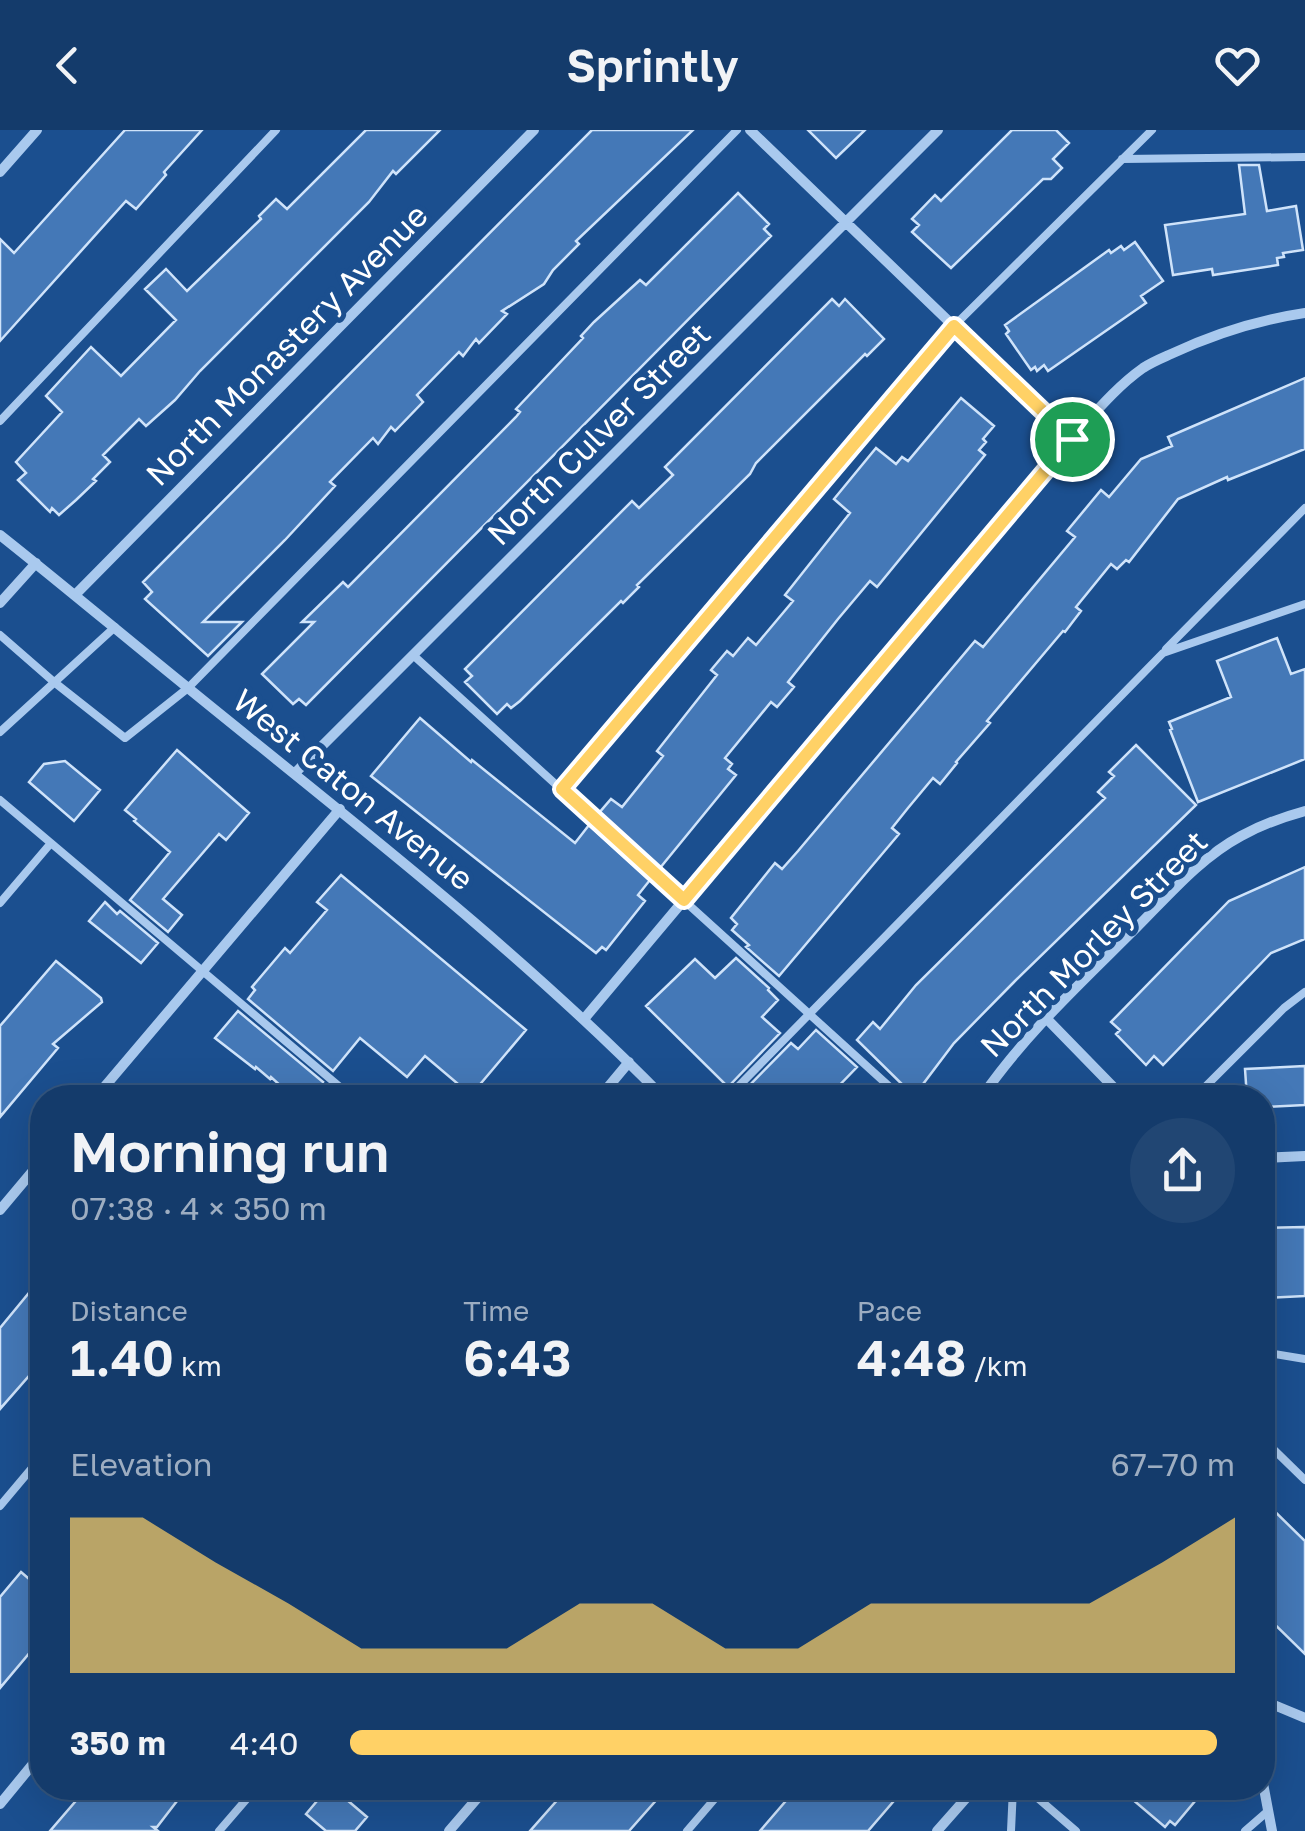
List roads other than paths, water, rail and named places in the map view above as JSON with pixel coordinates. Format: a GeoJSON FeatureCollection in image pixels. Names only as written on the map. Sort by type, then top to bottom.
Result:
{"type":"FeatureCollection","features":[{"type":"Feature","properties":{"kind":"street"},"geometry":{"type":"LineString","coordinates":[[0,172],[37,130]]}},
{"type":"Feature","properties":{"kind":"street","name":"North Monastery Avenue"},"geometry":{"type":"LineString","coordinates":[[75,595],[534,130]]}},
{"type":"Feature","properties":{"kind":"street"},"geometry":{"type":"LineString","coordinates":[[750,130],[1072,439]]}},
{"type":"Feature","properties":{"kind":"street","name":"North Culver Street"},"geometry":{"type":"LineString","coordinates":[[295,773],[938,130]]}},
{"type":"Feature","properties":{"kind":"street"},"geometry":{"type":"LineString","coordinates":[[584,1019],[1110,396],[1145,366],[1189,346],[1271,318],[1305,314]]}},
{"type":"Feature","properties":{"kind":"street","name":"West Caton Avenue"},"geometry":{"type":"LineString","coordinates":[[0,534],[478,924],[651,1085]]}},
{"type":"Feature","properties":{"kind":"street"},"geometry":{"type":"LineString","coordinates":[[0,603],[36,563]]}},
{"type":"Feature","properties":{"kind":"street"},"geometry":{"type":"LineString","coordinates":[[107,1085],[340,809]]}},
{"type":"Feature","properties":{"kind":"street","name":"North Morley Street"},"geometry":{"type":"LineString","coordinates":[[990,1085],[1046,1018],[1198,866],[1238,837],[1305,811]]}},
{"type":"Feature","properties":{"kind":"street"},"geometry":{"type":"LineString","coordinates":[[1046,1018],[1111,1085]]}},
{"type":"Feature","properties":{"kind":"street"},"geometry":{"type":"LineString","coordinates":[[609,1085],[629,1062]]}},
{"type":"Feature","properties":{"kind":"street"},"geometry":{"type":"LineString","coordinates":[[1275,1157],[1305,1156]]}},
{"type":"Feature","properties":{"kind":"street"},"geometry":{"type":"LineString","coordinates":[[0,1210],[30,1174]]}},
{"type":"Feature","properties":{"kind":"street"},"geometry":{"type":"LineString","coordinates":[[1275,1705],[1305,1718]]}},
{"type":"Feature","properties":{"kind":"street"},"geometry":{"type":"LineString","coordinates":[[0,1804],[30,1768]]}},
{"type":"Feature","properties":{"kind":"street"},"geometry":{"type":"LineString","coordinates":[[449,1831],[476,1800]]}},
{"type":"Feature","properties":{"kind":"street"},"geometry":{"type":"LineString","coordinates":[[937,1831],[964,1800]]}},
{"type":"Feature","properties":{"kind":"street"},"geometry":{"type":"LineString","coordinates":[[1266,1800],[1272,1831]]}},
{"type":"Feature","properties":{"kind":"lane"},"geometry":{"type":"LineString","coordinates":[[0,421],[276,130]]}},
{"type":"Feature","properties":{"kind":"lane"},"geometry":{"type":"LineString","coordinates":[[0,635],[125,738],[188,688],[737,130]]}},
{"type":"Feature","properties":{"kind":"lane"},"geometry":{"type":"LineString","coordinates":[[562,789],[954,326],[1152,130]]}},
{"type":"Feature","properties":{"kind":"lane"},"geometry":{"type":"LineString","coordinates":[[1122,159],[1305,157]]}},
{"type":"Feature","properties":{"kind":"lane"},"geometry":{"type":"LineString","coordinates":[[740,1085],[1305,508]]}},
{"type":"Feature","properties":{"kind":"lane"},"geometry":{"type":"LineString","coordinates":[[1163,652],[1305,604]]}},
{"type":"Feature","properties":{"kind":"lane"},"geometry":{"type":"LineString","coordinates":[[0,732],[115,627]]}},
{"type":"Feature","properties":{"kind":"lane"},"geometry":{"type":"LineString","coordinates":[[413,656],[888,1085]]}},
{"type":"Feature","properties":{"kind":"lane"},"geometry":{"type":"LineString","coordinates":[[0,800],[337,1085]]}},
{"type":"Feature","properties":{"kind":"lane"},"geometry":{"type":"LineString","coordinates":[[0,903],[51,843]]}},
{"type":"Feature","properties":{"kind":"lane"},"geometry":{"type":"LineString","coordinates":[[1207,1085],[1305,992]]}},
{"type":"Feature","properties":{"kind":"lane"},"geometry":{"type":"LineString","coordinates":[[1275,1354],[1305,1359]]}},
{"type":"Feature","properties":{"kind":"lane"},"geometry":{"type":"LineString","coordinates":[[1275,1451],[1305,1480]]}},
{"type":"Feature","properties":{"kind":"lane"},"geometry":{"type":"LineString","coordinates":[[0,1506],[30,1470]]}},
{"type":"Feature","properties":{"kind":"lane"},"geometry":{"type":"LineString","coordinates":[[219,1831],[246,1800]]}},
{"type":"Feature","properties":{"kind":"lane"},"geometry":{"type":"LineString","coordinates":[[686,1831],[713,1800]]}},
{"type":"Feature","properties":{"kind":"lane"},"geometry":{"type":"LineString","coordinates":[[1011,1831],[1012,1800]]}},
{"type":"Feature","properties":{"kind":"lane"},"geometry":{"type":"LineString","coordinates":[[1040,1800],[1076,1831]]}},
{"type":"Feature","properties":{"kind":"lane"},"geometry":{"type":"LineString","coordinates":[[1246,1831],[1268,1811]]}}]}
